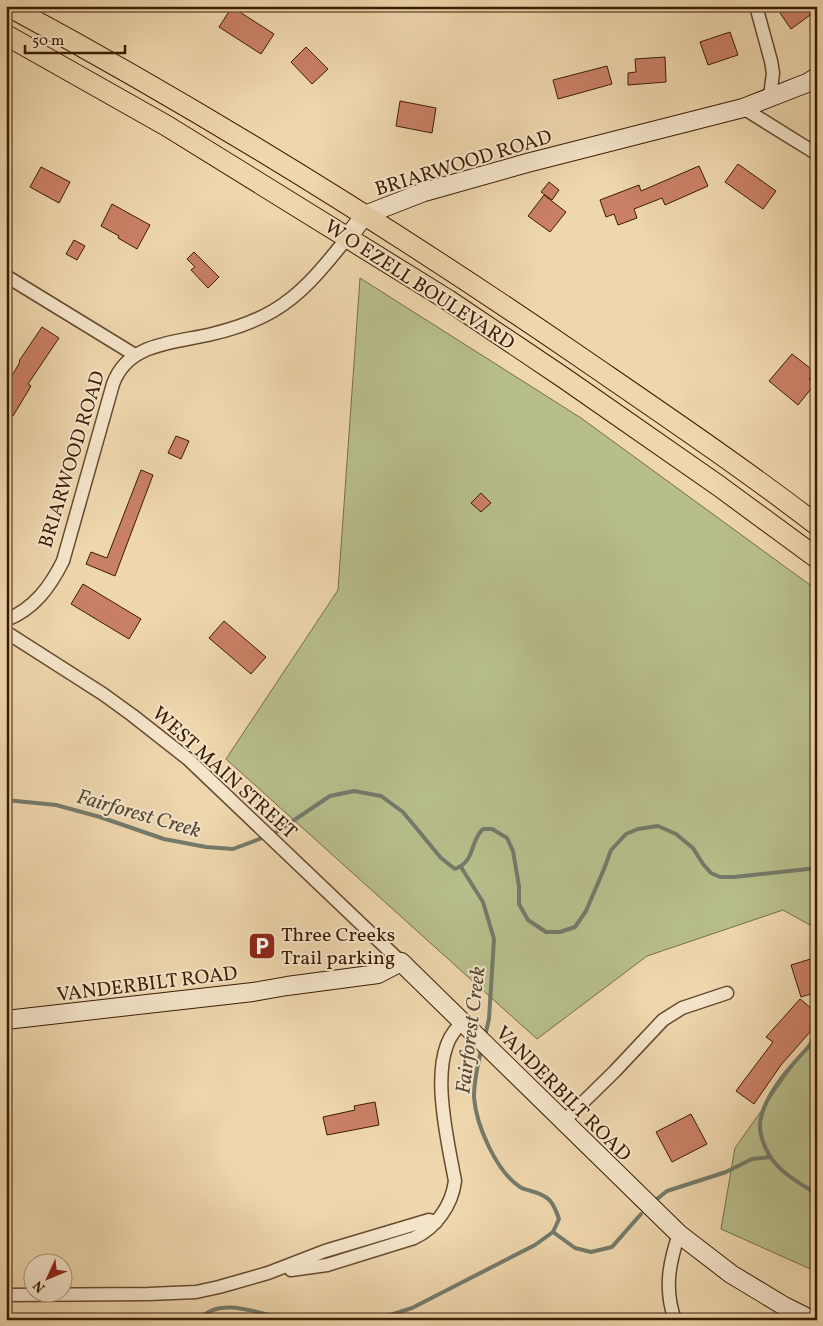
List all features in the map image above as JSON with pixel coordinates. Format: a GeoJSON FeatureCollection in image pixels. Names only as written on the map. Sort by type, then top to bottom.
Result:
{"type":"FeatureCollection","features":[{"type":"Feature","properties":{"kind":"main road","name":"W O EZELL BOULEVARD"},"geometry":{"type":"LineString","coordinates":[[8,6],[180,103],[366,215],[526,320],[689,432],[817,525]]}},
{"type":"Feature","properties":{"kind":"main road","name":"W O EZELL BOULEVARD"},"geometry":{"type":"LineString","coordinates":[[6,35],[167,126],[448,300],[719,486],[817,558]]}},
{"type":"Feature","properties":{"kind":"main road"},"geometry":{"type":"LineString","coordinates":[[564,378],[575,354]]}},
{"type":"Feature","properties":{"kind":"street"},"geometry":{"type":"LineString","coordinates":[[756,6],[772,61],[773,73],[770,96]]}},
{"type":"Feature","properties":{"kind":"street","name":"BRIARWOOD ROAD"},"geometry":{"type":"LineString","coordinates":[[6,620],[28,608],[55,579],[66,552],[113,384],[121,368],[134,356],[175,341],[211,335],[232,329],[271,312],[288,302],[304,289],[366,215],[424,192],[518,165],[743,108],[807,83],[817,77]]}},
{"type":"Feature","properties":{"kind":"street"},"geometry":{"type":"LineString","coordinates":[[743,108],[817,154]]}},
{"type":"Feature","properties":{"kind":"street"},"geometry":{"type":"LineString","coordinates":[[6,276],[134,356]]}},
{"type":"Feature","properties":{"kind":"street","name":"WEST MAIN STREET"},"geometry":{"type":"LineString","coordinates":[[6,632],[103,694],[154,731],[188,759],[400,962]]}},
{"type":"Feature","properties":{"kind":"street","name":"VANDERBILT ROAD"},"geometry":{"type":"LineString","coordinates":[[6,1020],[252,992],[378,974],[400,962],[679,1234],[731,1274],[784,1306],[812,1320]]}},
{"type":"Feature","properties":{"kind":"street"},"geometry":{"type":"LineString","coordinates":[[563,1122],[663,1020],[682,1008],[727,993]]}},
{"type":"Feature","properties":{"kind":"street"},"geometry":{"type":"LineString","coordinates":[[6,1295],[173,1294],[220,1287],[429,1220],[436,1222],[448,1204],[455,1181],[441,1088],[443,1055],[448,1038],[457,1027],[464,1024]]}},
{"type":"Feature","properties":{"kind":"street"},"geometry":{"type":"LineString","coordinates":[[675,1320],[668,1286],[669,1267],[679,1234]]}},
{"type":"Feature","properties":{"kind":"green space"},"geometry":{"type":"Polygon","coordinates":[[[360,278],[581,418],[817,590],[817,929],[783,910],[647,956],[537,1039],[226,759],[338,590],[360,278]]]}},
{"type":"Feature","properties":{"kind":"green space"},"geometry":{"type":"Polygon","coordinates":[[[817,1032],[817,1272],[721,1229],[735,1148],[817,1032]]]}},
{"type":"Feature","properties":{"kind":"building"},"geometry":{"type":"Polygon","coordinates":[[[788,6],[817,6],[817,10],[791,29],[780,13],[788,6]]]}},
{"type":"Feature","properties":{"kind":"building"},"geometry":{"type":"Polygon","coordinates":[[[232,7],[274,34],[261,54],[219,27],[232,7]]]}},
{"type":"Feature","properties":{"kind":"building"},"geometry":{"type":"Polygon","coordinates":[[[730,32],[738,55],[708,65],[700,42],[730,32]]]}},
{"type":"Feature","properties":{"kind":"building"},"geometry":{"type":"Polygon","coordinates":[[[306,47],[328,69],[312,84],[291,62],[306,47]]]}},
{"type":"Feature","properties":{"kind":"building"},"geometry":{"type":"Polygon","coordinates":[[[665,57],[666,82],[628,85],[628,73],[636,72],[635,59],[665,57]]]}},
{"type":"Feature","properties":{"kind":"building"},"geometry":{"type":"Polygon","coordinates":[[[607,66],[612,84],[558,99],[553,80],[607,66]]]}},
{"type":"Feature","properties":{"kind":"building"},"geometry":{"type":"Polygon","coordinates":[[[400,101],[436,108],[432,133],[396,126],[400,101]]]}},
{"type":"Feature","properties":{"kind":"building"},"geometry":{"type":"Polygon","coordinates":[[[738,164],[776,191],[763,209],[725,182],[738,164]]]}},
{"type":"Feature","properties":{"kind":"building"},"geometry":{"type":"Polygon","coordinates":[[[699,166],[708,186],[665,205],[662,198],[634,209],[637,218],[618,225],[614,214],[606,217],[600,200],[639,185],[641,191],[699,166]]]}},
{"type":"Feature","properties":{"kind":"building"},"geometry":{"type":"Polygon","coordinates":[[[41,167],[70,182],[59,203],[30,187],[41,167]]]}},
{"type":"Feature","properties":{"kind":"building"},"geometry":{"type":"Polygon","coordinates":[[[549,182],[559,190],[552,200],[541,192],[549,182]]]}},
{"type":"Feature","properties":{"kind":"building"},"geometry":{"type":"Polygon","coordinates":[[[544,195],[566,212],[550,232],[528,216],[544,195]]]}},
{"type":"Feature","properties":{"kind":"building"},"geometry":{"type":"Polygon","coordinates":[[[112,204],[150,225],[137,249],[101,226],[112,204]]]}},
{"type":"Feature","properties":{"kind":"building"},"geometry":{"type":"Polygon","coordinates":[[[74,240],[85,246],[77,260],[66,254],[74,240]]]}},
{"type":"Feature","properties":{"kind":"building"},"geometry":{"type":"Polygon","coordinates":[[[194,252],[219,277],[208,288],[191,270],[195,267],[187,259],[194,252]]]}},
{"type":"Feature","properties":{"kind":"building"},"geometry":{"type":"Polygon","coordinates":[[[42,327],[59,338],[28,384],[31,386],[13,416],[6,412],[6,386],[19,361],[42,327]]]}},
{"type":"Feature","properties":{"kind":"building"},"geometry":{"type":"Polygon","coordinates":[[[792,354],[815,372],[809,379],[815,384],[798,405],[769,381],[792,354]]]}},
{"type":"Feature","properties":{"kind":"building"},"geometry":{"type":"Polygon","coordinates":[[[176,436],[189,441],[181,459],[168,453],[176,436]]]}},
{"type":"Feature","properties":{"kind":"building"},"geometry":{"type":"Polygon","coordinates":[[[141,470],[153,475],[115,576],[86,564],[91,552],[107,558],[141,470]]]}},
{"type":"Feature","properties":{"kind":"building"},"geometry":{"type":"Polygon","coordinates":[[[481,493],[491,503],[481,512],[471,503],[481,493]]]}},
{"type":"Feature","properties":{"kind":"building"},"geometry":{"type":"Polygon","coordinates":[[[83,584],[141,619],[129,639],[71,604],[83,584]]]}},
{"type":"Feature","properties":{"kind":"building"},"geometry":{"type":"Polygon","coordinates":[[[224,621],[266,657],[251,674],[209,638],[224,621]]]}},
{"type":"Feature","properties":{"kind":"building"},"geometry":{"type":"Polygon","coordinates":[[[817,957],[817,992],[801,997],[791,965],[817,957]]]}},
{"type":"Feature","properties":{"kind":"building"},"geometry":{"type":"Polygon","coordinates":[[[800,999],[817,1013],[817,1024],[781,1065],[754,1104],[736,1091],[773,1042],[766,1037],[800,999]]]}},
{"type":"Feature","properties":{"kind":"building"},"geometry":{"type":"Polygon","coordinates":[[[375,1102],[379,1125],[327,1135],[323,1117],[355,1110],[354,1106],[375,1102]]]}},
{"type":"Feature","properties":{"kind":"building"},"geometry":{"type":"Polygon","coordinates":[[[691,1114],[707,1144],[672,1162],[656,1132],[691,1114]]]}},
{"type":"Feature","properties":{"kind":"waterway"},"geometry":{"type":"LineString","coordinates":[[272,835],[330,796],[354,791],[381,796],[403,812],[441,858],[455,869],[462,866],[466,861],[483,829],[492,829],[507,838],[513,851],[519,886],[519,904],[528,920],[546,932],[560,932],[575,927],[586,911],[611,850],[626,834],[638,829],[658,826],[676,834],[693,848],[711,873],[720,877],[817,868]]}},
{"type":"Feature","properties":{"kind":"waterway","name":"Fairforest Creek"},"geometry":{"type":"LineString","coordinates":[[6,800],[56,805],[100,817],[164,839],[206,847],[233,849],[262,838]]}},
{"type":"Feature","properties":{"kind":"waterway","name":"Fairforest Creek"},"geometry":{"type":"LineString","coordinates":[[461,867],[483,902],[494,939],[489,1019],[485,1036]]}},
{"type":"Feature","properties":{"kind":"waterway"},"geometry":{"type":"LineString","coordinates":[[817,1038],[774,1088],[763,1111],[760,1123],[764,1144],[774,1162],[791,1178],[817,1194]]}},
{"type":"Feature","properties":{"kind":"waterway","name":"Fairforest Creek"},"geometry":{"type":"LineString","coordinates":[[375,1320],[412,1308],[535,1245],[553,1232],[559,1219],[550,1200],[521,1188],[511,1180],[495,1159],[483,1134],[474,1097],[476,1072],[482,1048]]}},
{"type":"Feature","properties":{"kind":"waterway"},"geometry":{"type":"LineString","coordinates":[[657,1199],[667,1191],[726,1172],[752,1159],[770,1157]]}},
{"type":"Feature","properties":{"kind":"waterway"},"geometry":{"type":"LineString","coordinates":[[553,1232],[575,1248],[591,1252],[612,1247],[641,1214]]}},
{"type":"Feature","properties":{"kind":"waterway","name":"Fairforest Creek"},"geometry":{"type":"LineString","coordinates":[[199,1320],[208,1312],[218,1308],[243,1309],[290,1320]]}},
{"type":"Feature","properties":{"kind":"place","name":"Three Creeks Trail parking"},"geometry":{"type":"Point","coordinates":[262,946]}}]}
